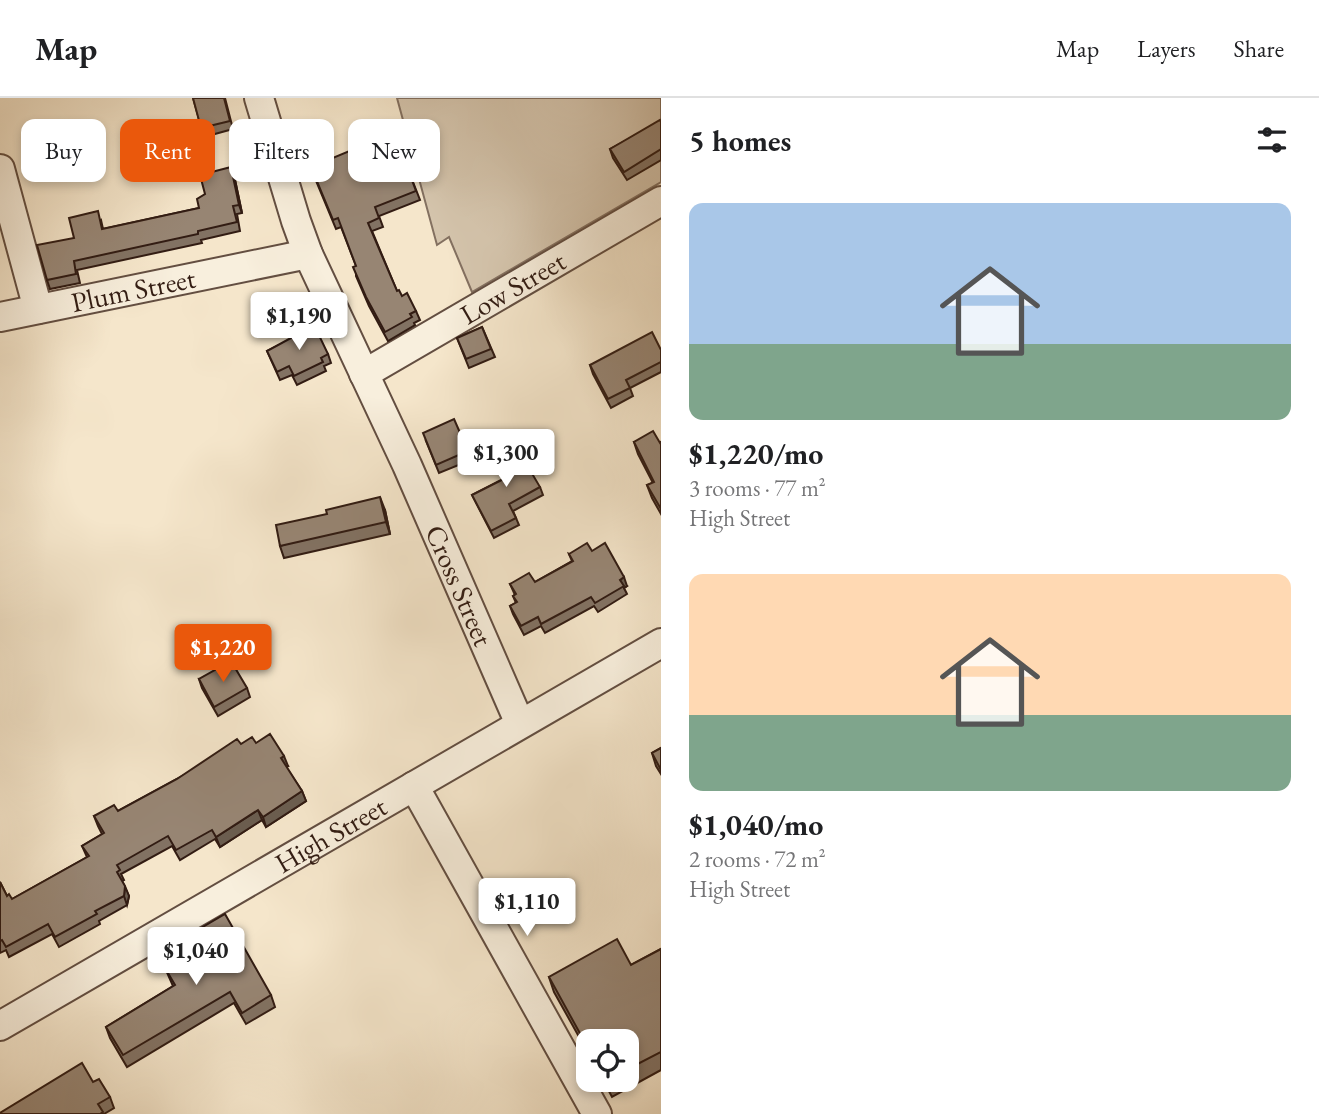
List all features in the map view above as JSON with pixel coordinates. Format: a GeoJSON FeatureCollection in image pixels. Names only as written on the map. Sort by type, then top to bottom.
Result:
{"type":"FeatureCollection","features":[{"type":"Feature","properties":{"kind":"street","name":"Cross Street"},"geometry":{"type":"LineString","coordinates":[[260,98],[308,254],[407,465],[520,724]]}},
{"type":"Feature","properties":{"kind":"street"},"geometry":{"type":"LineString","coordinates":[[0,169],[38,309]]}},
{"type":"Feature","properties":{"kind":"street","name":"Low Street"},"geometry":{"type":"LineString","coordinates":[[364,374],[661,201]]}},
{"type":"Feature","properties":{"kind":"street","name":"Plum Street"},"geometry":{"type":"LineString","coordinates":[[0,317],[308,254]]}},
{"type":"Feature","properties":{"kind":"street","name":"High Street"},"geometry":{"type":"LineString","coordinates":[[0,1026],[661,643]]}},
{"type":"Feature","properties":{"kind":"street"},"geometry":{"type":"LineString","coordinates":[[414,786],[597,1114]]}},
{"type":"Feature","properties":{"kind":"shaded area"},"geometry":{"type":"Polygon","coordinates":[[[397,98],[661,98],[661,182],[472,292],[449,237],[437,245],[420,182],[440,182],[440,119],[403,119],[397,98]]]}},
{"type":"Feature","properties":{"kind":"building"},"geometry":{"type":"Polygon","coordinates":[[[193,98],[224,98],[229,121],[215,125],[215,119],[199,119],[193,98]]]}},
{"type":"Feature","properties":{"kind":"building"},"geometry":{"type":"Polygon","coordinates":[[[660,120],[661,149],[624,172],[610,149],[660,120]]]}},
{"type":"Feature","properties":{"kind":"building"},"geometry":{"type":"Polygon","coordinates":[[[348,152],[348,182],[413,182],[416,191],[375,207],[379,218],[368,223],[397,291],[399,290],[402,296],[407,293],[416,311],[410,314],[412,317],[385,332],[353,267],[356,266],[338,218],[333,220],[317,182],[334,182],[334,157],[348,152]]]}},
{"type":"Feature","properties":{"kind":"building"},"geometry":{"type":"Polygon","coordinates":[[[229,168],[229,182],[234,182],[239,205],[233,206],[237,222],[198,231],[198,234],[74,261],[76,274],[47,280],[37,245],[74,238],[69,218],[98,211],[102,229],[199,208],[197,199],[205,194],[202,182],[215,182],[215,171],[229,168]]]}},
{"type":"Feature","properties":{"kind":"building"},"geometry":{"type":"Polygon","coordinates":[[[305,326],[308,331],[315,327],[328,354],[321,358],[323,362],[294,376],[289,366],[277,372],[267,351],[291,338],[289,333],[305,326]]]}},
{"type":"Feature","properties":{"kind":"building"},"geometry":{"type":"Polygon","coordinates":[[[482,327],[491,349],[466,359],[457,338],[482,327]]]}},
{"type":"Feature","properties":{"kind":"building"},"geometry":{"type":"Polygon","coordinates":[[[652,332],[661,350],[661,362],[626,380],[630,388],[608,399],[590,365],[652,332]]]}},
{"type":"Feature","properties":{"kind":"building"},"geometry":{"type":"Polygon","coordinates":[[[454,419],[468,451],[436,465],[423,433],[454,419]]]}},
{"type":"Feature","properties":{"kind":"building"},"geometry":{"type":"Polygon","coordinates":[[[653,431],[661,442],[661,509],[647,485],[654,482],[634,442],[653,431]]]}},
{"type":"Feature","properties":{"kind":"building"},"geometry":{"type":"Polygon","coordinates":[[[514,443],[540,487],[509,504],[516,518],[491,531],[472,495],[510,476],[497,452],[514,443]]]}},
{"type":"Feature","properties":{"kind":"building"},"geometry":{"type":"Polygon","coordinates":[[[380,497],[386,522],[280,546],[276,525],[327,514],[326,510],[380,497]]]}},
{"type":"Feature","properties":{"kind":"building"},"geometry":{"type":"Polygon","coordinates":[[[587,543],[592,551],[605,543],[624,577],[620,580],[624,586],[595,603],[591,597],[541,624],[538,617],[521,626],[510,606],[517,602],[510,584],[529,573],[535,582],[573,561],[569,554],[587,543]]]}},
{"type":"Feature","properties":{"kind":"building"},"geometry":{"type":"Polygon","coordinates":[[[231,661],[247,688],[214,707],[199,679],[231,661]]]}},
{"type":"Feature","properties":{"kind":"building"},"geometry":{"type":"Polygon","coordinates":[[[270,734],[284,756],[281,758],[302,791],[263,817],[258,810],[216,837],[212,830],[176,850],[168,836],[117,865],[120,870],[117,872],[125,886],[124,896],[55,937],[48,924],[6,947],[2,940],[0,941],[0,882],[7,896],[9,894],[12,899],[89,856],[82,846],[104,833],[94,816],[114,805],[118,811],[177,779],[237,739],[241,744],[252,737],[256,743],[270,734]]]}},
{"type":"Feature","properties":{"kind":"building"},"geometry":{"type":"Polygon","coordinates":[[[661,748],[661,770],[652,753],[661,748]]]}},
{"type":"Feature","properties":{"kind":"building"},"geometry":{"type":"Polygon","coordinates":[[[225,914],[271,995],[242,1013],[230,992],[123,1055],[106,1027],[175,985],[165,968],[204,945],[196,931],[225,914]]]}},
{"type":"Feature","properties":{"kind":"building"},"geometry":{"type":"Polygon","coordinates":[[[617,939],[631,965],[661,949],[661,1052],[639,1063],[639,1029],[578,1029],[549,977],[617,939]]]}},
{"type":"Feature","properties":{"kind":"building"},"geometry":{"type":"Polygon","coordinates":[[[82,1063],[93,1082],[99,1079],[110,1097],[98,1104],[103,1112],[100,1114],[0,1114],[0,1113],[82,1063]]]}}]}
